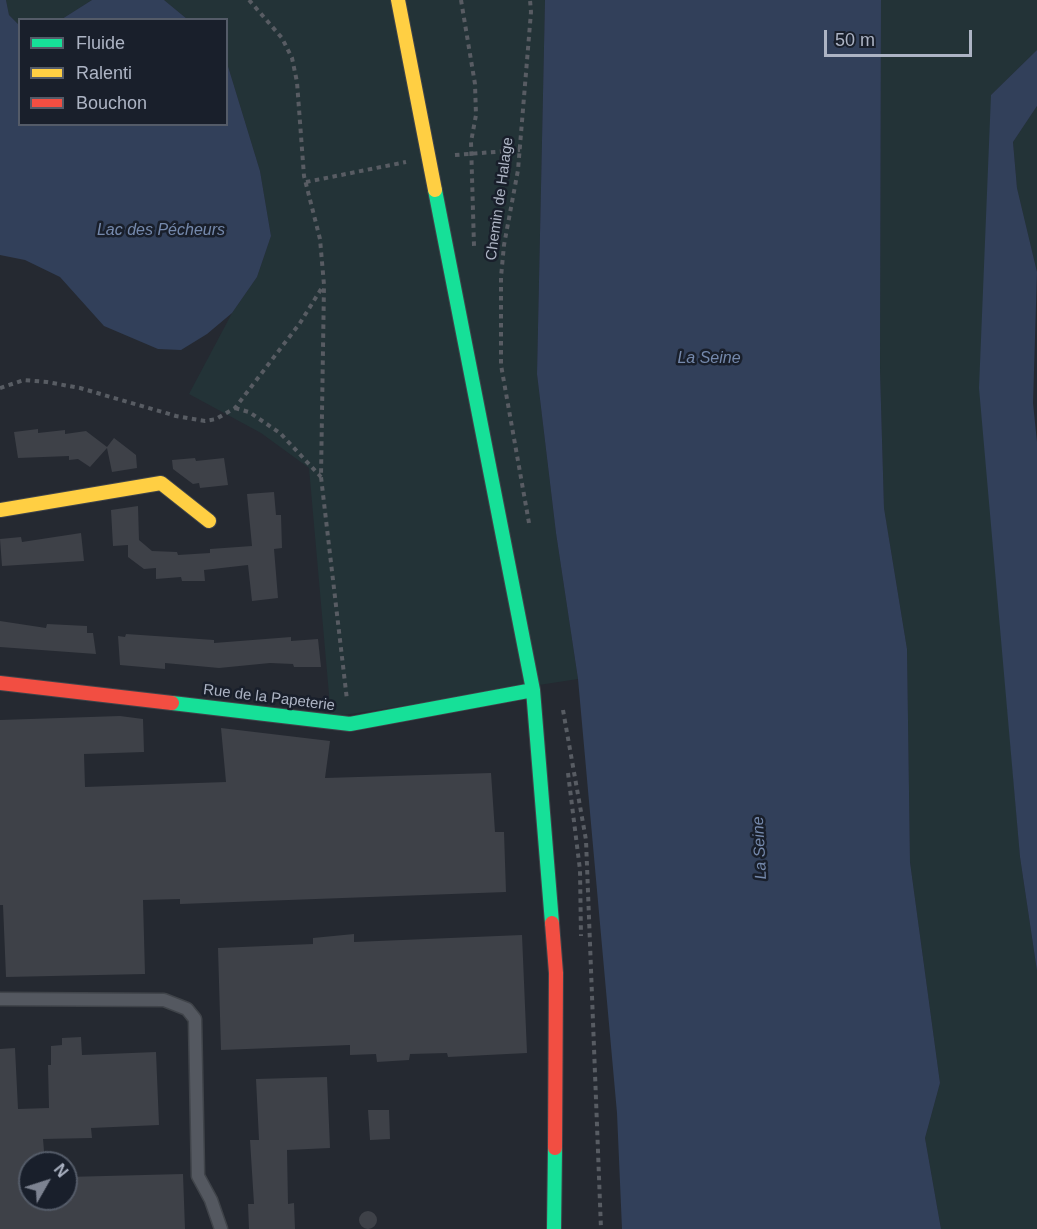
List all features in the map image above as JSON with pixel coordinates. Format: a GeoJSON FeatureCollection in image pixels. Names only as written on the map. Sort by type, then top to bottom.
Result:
{"type":"FeatureCollection","features":[{"type":"Feature","properties":{"kind":"main road"},"geometry":{"type":"LineString","coordinates":[[398,0],[533,690],[556,974],[554,1229]]}},
{"type":"Feature","properties":{"kind":"main road"},"geometry":{"type":"LineString","coordinates":[[0,510],[161,483],[209,521]]}},
{"type":"Feature","properties":{"kind":"main road","name":"Rue de la Papeterie"},"geometry":{"type":"LineString","coordinates":[[0,683],[350,724],[533,690]]}},
{"type":"Feature","properties":{"kind":"lane"},"geometry":{"type":"LineString","coordinates":[[0,999],[164,1000],[187,1009],[195,1019],[198,1176],[211,1200],[221,1229]]}},
{"type":"Feature","properties":{"kind":"path"},"geometry":{"type":"LineString","coordinates":[[249,0],[282,38],[292,58],[297,82],[304,177],[320,239],[324,285],[321,477],[350,724]]}},
{"type":"Feature","properties":{"kind":"path","name":"Chemin de Halage"},"geometry":{"type":"LineString","coordinates":[[501,365],[503,255],[518,170],[531,12],[530,0]]}},
{"type":"Feature","properties":{"kind":"path"},"geometry":{"type":"LineString","coordinates":[[0,388],[24,380],[47,382],[80,388],[176,416],[205,421],[216,419],[235,408],[300,323],[324,285]]}},
{"type":"Feature","properties":{"kind":"path"},"geometry":{"type":"LineString","coordinates":[[235,408],[249,412],[280,433],[321,477]]}},
{"type":"Feature","properties":{"kind":"shaded area"},"geometry":{"type":"Polygon","coordinates":[[[6,0],[92,0],[64,18],[18,18],[18,24],[9,15],[6,0]]]}},
{"type":"Feature","properties":{"kind":"shaded area"},"geometry":{"type":"Polygon","coordinates":[[[164,0],[545,0],[537,374],[556,533],[578,679],[331,717],[309,468],[261,433],[189,394],[232,313],[257,277],[271,236],[260,171],[228,66],[228,18],[186,18],[164,0]]]}},
{"type":"Feature","properties":{"kind":"shaded area"},"geometry":{"type":"Polygon","coordinates":[[[881,0],[1037,0],[1037,50],[991,95],[1002,639],[1020,857],[1037,971],[1037,1229],[941,1229],[925,1138],[940,1083],[910,862],[907,649],[884,508],[880,370],[881,0]]]}},
{"type":"Feature","properties":{"kind":"shaded area"},"geometry":{"type":"Polygon","coordinates":[[[1037,106],[1037,272],[1017,188],[1013,142],[1037,106]]]}},
{"type":"Feature","properties":{"kind":"water","name":"Lac des Pécheurs"},"geometry":{"type":"Polygon","coordinates":[[[0,0],[6,0],[9,15],[18,24],[18,126],[228,126],[228,66],[260,171],[271,236],[257,277],[232,313],[207,334],[181,350],[158,349],[104,326],[60,277],[25,260],[0,255],[0,0]]]}},
{"type":"Feature","properties":{"kind":"water"},"geometry":{"type":"Polygon","coordinates":[[[92,0],[164,0],[186,18],[64,18],[92,0]]]}},
{"type":"Feature","properties":{"kind":"water","name":"La Seine"},"geometry":{"type":"Polygon","coordinates":[[[545,0],[881,0],[880,370],[884,508],[907,649],[910,862],[940,1083],[925,1138],[941,1229],[622,1229],[617,1113],[578,679],[556,533],[537,374],[545,0]]]}},
{"type":"Feature","properties":{"kind":"water"},"geometry":{"type":"Polygon","coordinates":[[[1037,50],[1037,106],[1013,142],[1017,188],[1037,272],[1033,403],[1037,442],[1037,971],[1020,857],[979,388],[991,95],[1037,50]]]}},
{"type":"Feature","properties":{"kind":"building"},"geometry":{"type":"Polygon","coordinates":[[[38,429],[38,433],[65,430],[65,434],[86,431],[107,447],[114,438],[136,455],[137,468],[112,472],[107,448],[90,467],[78,459],[69,460],[69,456],[18,458],[14,432],[38,429]]]}},
{"type":"Feature","properties":{"kind":"building"},"geometry":{"type":"Polygon","coordinates":[[[195,458],[196,461],[224,458],[228,485],[200,488],[199,483],[193,484],[173,469],[172,460],[195,458]]]}},
{"type":"Feature","properties":{"kind":"building"},"geometry":{"type":"Polygon","coordinates":[[[274,492],[276,515],[281,515],[282,548],[274,549],[278,598],[252,601],[248,565],[204,570],[205,581],[182,581],[181,577],[156,579],[156,568],[144,569],[128,557],[128,545],[113,546],[111,510],[138,506],[139,540],[152,551],[177,552],[178,555],[210,553],[210,549],[252,546],[247,494],[274,492]]]}},
{"type":"Feature","properties":{"kind":"building"},"geometry":{"type":"Polygon","coordinates":[[[81,533],[84,561],[2,566],[0,539],[21,537],[22,542],[81,533]]]}},
{"type":"Feature","properties":{"kind":"building"},"geometry":{"type":"Polygon","coordinates":[[[0,621],[46,628],[47,624],[87,626],[87,633],[93,633],[96,654],[0,647],[0,621]]]}},
{"type":"Feature","properties":{"kind":"building"},"geometry":{"type":"Polygon","coordinates":[[[126,634],[214,640],[214,643],[291,637],[291,641],[318,639],[321,667],[294,667],[293,664],[270,663],[219,668],[165,663],[165,669],[120,665],[118,636],[125,637],[126,634]]]}},
{"type":"Feature","properties":{"kind":"building"},"geometry":{"type":"Polygon","coordinates":[[[120,716],[143,719],[144,752],[84,754],[85,787],[226,782],[221,728],[330,741],[325,778],[491,773],[495,832],[504,832],[506,892],[180,904],[180,899],[143,900],[145,974],[6,977],[3,905],[0,905],[0,720],[120,716]]]}},
{"type":"Feature","properties":{"kind":"building"},"geometry":{"type":"Polygon","coordinates":[[[354,934],[354,942],[522,935],[527,1053],[448,1057],[447,1053],[410,1054],[409,1060],[377,1062],[376,1054],[350,1055],[350,1045],[221,1050],[218,948],[313,944],[313,938],[354,934]]]}},
{"type":"Feature","properties":{"kind":"building"},"geometry":{"type":"Polygon","coordinates":[[[81,1037],[82,1055],[156,1052],[159,1125],[91,1128],[92,1138],[43,1139],[44,1151],[18,1151],[18,1211],[78,1211],[78,1177],[183,1174],[185,1229],[0,1229],[0,1049],[15,1048],[18,1109],[49,1108],[48,1065],[51,1065],[51,1046],[62,1045],[62,1038],[81,1037]]]}},
{"type":"Feature","properties":{"kind":"building"},"geometry":{"type":"Polygon","coordinates":[[[327,1077],[330,1148],[287,1150],[288,1204],[294,1203],[295,1229],[249,1229],[248,1204],[254,1204],[250,1140],[259,1140],[256,1079],[327,1077]]]}},
{"type":"Feature","properties":{"kind":"building"},"geometry":{"type":"Polygon","coordinates":[[[368,1110],[389,1110],[390,1139],[370,1140],[368,1110]]]}},
{"type":"Feature","properties":{"kind":"building"},"geometry":{"type":"Polygon","coordinates":[[[368,1211],[376,1216],[377,1220],[372,1228],[368,1229],[360,1224],[359,1220],[364,1212],[368,1211]]]}},
{"type":"Feature","properties":{"kind":"traffic: fast"},"geometry":{"type":"LineString","coordinates":[[435,190],[533,690],[552,923]]}},
{"type":"Feature","properties":{"kind":"traffic: fast"},"geometry":{"type":"LineString","coordinates":[[172,703],[350,724],[533,690]]}},
{"type":"Feature","properties":{"kind":"traffic: fast"},"geometry":{"type":"LineString","coordinates":[[554,1229],[555,1148]]}},
{"type":"Feature","properties":{"kind":"traffic: slow"},"geometry":{"type":"LineString","coordinates":[[398,0],[435,190]]}},
{"type":"Feature","properties":{"kind":"traffic: slow"},"geometry":{"type":"LineString","coordinates":[[0,510],[161,483],[209,521]]}},
{"type":"Feature","properties":{"kind":"traffic: jam"},"geometry":{"type":"LineString","coordinates":[[0,683],[172,703]]}},
{"type":"Feature","properties":{"kind":"traffic: jam"},"geometry":{"type":"LineString","coordinates":[[552,923],[556,973],[555,1148]]}}]}
